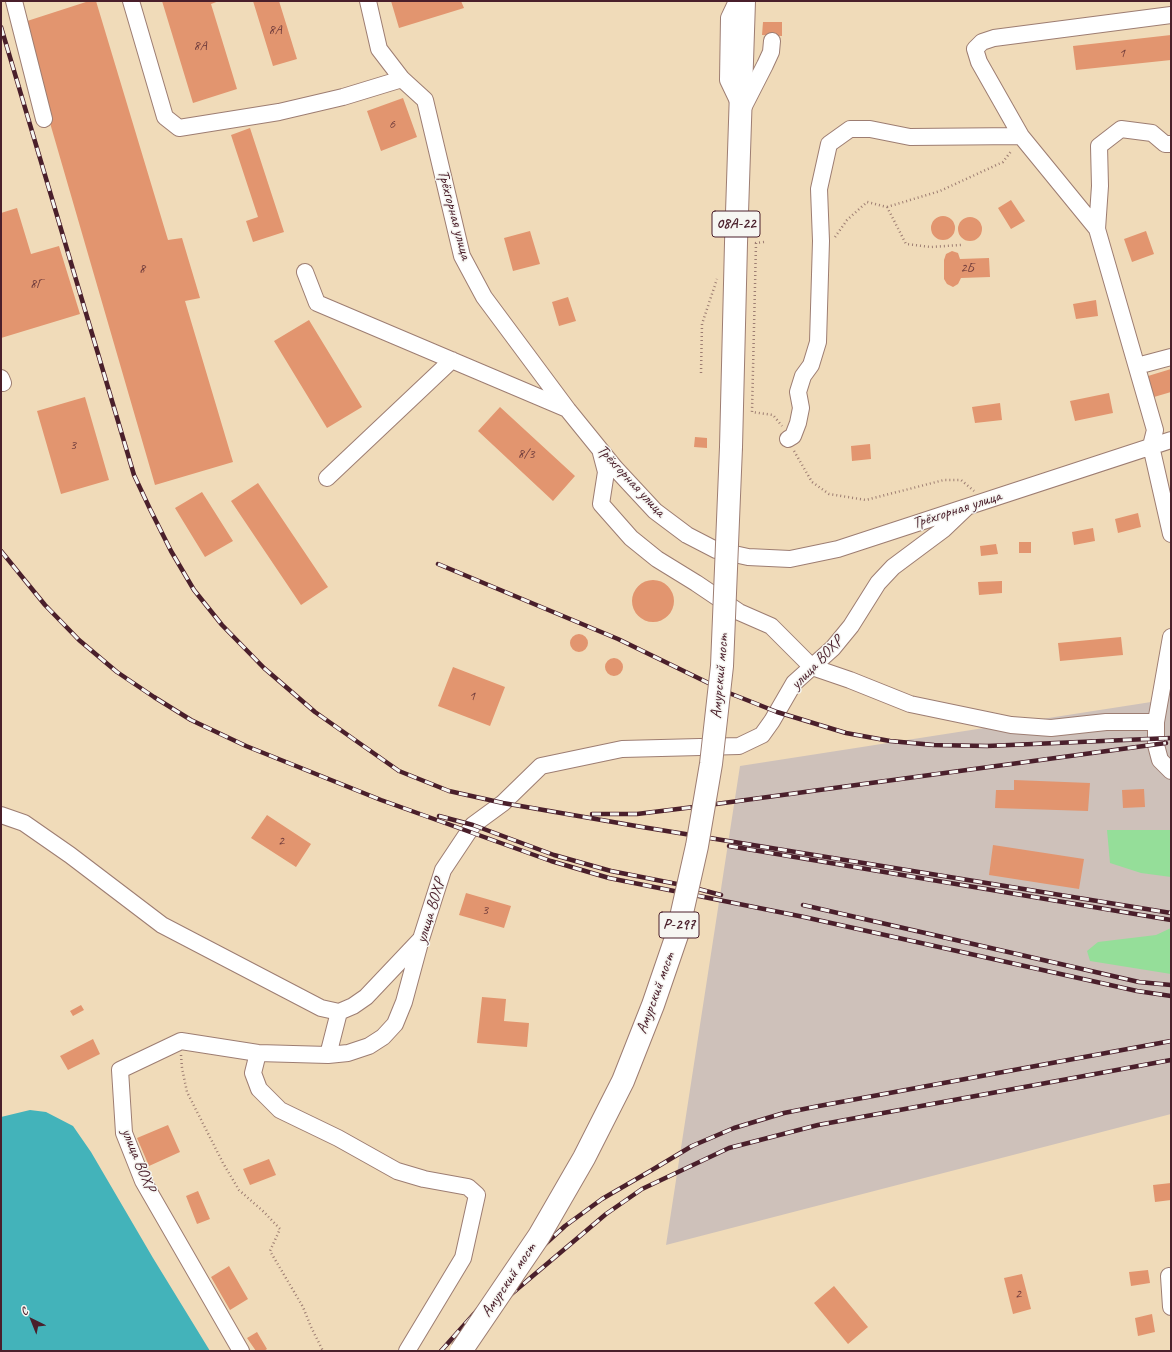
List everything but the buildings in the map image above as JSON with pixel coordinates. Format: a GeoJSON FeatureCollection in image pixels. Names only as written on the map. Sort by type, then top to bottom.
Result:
{"type":"FeatureCollection","features":[{"type":"Feature","properties":{"kind":"highway","name":"08А-22"},"geometry":{"type":"LineString","coordinates":[[731,447],[744,1]]}},
{"type":"Feature","properties":{"kind":"highway","name":"Амурский мост"},"geometry":{"type":"LineString","coordinates":[[461,1351],[539,1236],[584,1158],[622,1081],[653,1005],[677,935],[697,846],[711,764],[722,666],[731,447]]}},
{"type":"Feature","properties":{"kind":"street"},"geometry":{"type":"LineString","coordinates":[[14,1],[44,119]]}},
{"type":"Feature","properties":{"kind":"street"},"geometry":{"type":"LineString","coordinates":[[131,1],[165,117],[179,128],[279,112],[343,97],[402,79]]}},
{"type":"Feature","properties":{"kind":"street","name":"Трёхгорная улица"},"geometry":{"type":"LineString","coordinates":[[368,1],[380,49],[402,79],[425,100],[459,244],[469,271],[484,297],[568,410],[601,450],[655,510],[687,534],[716,550],[748,557],[790,559],[838,549],[1171,440]]}},
{"type":"Feature","properties":{"kind":"street"},"geometry":{"type":"LineString","coordinates":[[737,1],[729,18],[728,80],[741,109]]}},
{"type":"Feature","properties":{"kind":"street"},"geometry":{"type":"LineString","coordinates":[[1096,229],[1021,136],[979,62],[975,49],[982,42],[994,38],[1171,15]]}},
{"type":"Feature","properties":{"kind":"street"},"geometry":{"type":"LineString","coordinates":[[741,109],[765,65],[772,41]]}},
{"type":"Feature","properties":{"kind":"street"},"geometry":{"type":"LineString","coordinates":[[788,439],[793,436],[798,423],[801,408],[798,392],[803,376],[811,365],[818,342],[820,259],[819,189],[829,144],[850,129],[870,129],[910,137],[1021,136]]}},
{"type":"Feature","properties":{"kind":"street"},"geometry":{"type":"LineString","coordinates":[[1171,144],[1165,144],[1152,133],[1121,129],[1099,146],[1100,186],[1096,229],[1155,430],[1151,446],[1171,534]]}},
{"type":"Feature","properties":{"kind":"street"},"geometry":{"type":"LineString","coordinates":[[305,272],[317,303],[568,410]]}},
{"type":"Feature","properties":{"kind":"street"},"geometry":{"type":"LineString","coordinates":[[1137,366],[1171,357]]}},
{"type":"Feature","properties":{"kind":"street"},"geometry":{"type":"LineString","coordinates":[[327,478],[452,360]]}},
{"type":"Feature","properties":{"kind":"street"},"geometry":{"type":"LineString","coordinates":[[601,450],[606,472],[601,504],[631,538],[657,559],[739,612],[771,626],[812,667],[850,680],[910,704],[1011,725],[1051,728],[1106,722],[1156,722]]}},
{"type":"Feature","properties":{"kind":"street","name":"улица ВОХР"},"geometry":{"type":"LineString","coordinates":[[241,1351],[143,1180],[124,1133],[120,1070],[181,1041],[258,1053],[328,1055],[348,1052],[369,1046],[383,1036],[395,1024],[404,1002],[421,939],[443,870],[473,825],[503,803],[541,766],[622,748],[739,746],[762,735],[794,683],[833,648],[851,626],[878,583],[893,567],[944,529],[972,505]]}},
{"type":"Feature","properties":{"kind":"street"},"geometry":{"type":"LineString","coordinates":[[1171,638],[1156,722],[1156,745],[1160,760],[1171,771]]}},
{"type":"Feature","properties":{"kind":"street"},"geometry":{"type":"LineString","coordinates":[[1,815],[24,823],[70,855],[162,925],[321,1008],[340,1012],[353,1006],[366,996],[421,939]]}},
{"type":"Feature","properties":{"kind":"street"},"geometry":{"type":"LineString","coordinates":[[328,1055],[340,1012]]}},
{"type":"Feature","properties":{"kind":"street"},"geometry":{"type":"LineString","coordinates":[[258,1053],[253,1072],[259,1089],[280,1110],[338,1138],[397,1171],[424,1179],[468,1187],[477,1195],[463,1258],[407,1351]]}},
{"type":"Feature","properties":{"kind":"street"},"geometry":{"type":"LineString","coordinates":[[1169,1276],[1171,1308]]}},
{"type":"Feature","properties":{"kind":"path"},"geometry":{"type":"LineString","coordinates":[[820,259],[847,220],[867,202],[887,207],[940,191],[1003,162],[1021,136]]}},
{"type":"Feature","properties":{"kind":"path"},"geometry":{"type":"LineString","coordinates":[[887,207],[906,244],[931,248],[961,245]]}},
{"type":"Feature","properties":{"kind":"path"},"geometry":{"type":"LineString","coordinates":[[764,242],[756,243],[752,412],[773,415],[781,424],[812,482],[829,494],[866,500],[944,480],[961,480],[974,490],[972,505]]}},
{"type":"Feature","properties":{"kind":"path"},"geometry":{"type":"LineString","coordinates":[[701,373],[702,324],[720,273]]}},
{"type":"Feature","properties":{"kind":"path"},"geometry":{"type":"LineString","coordinates":[[181,1041],[182,1068],[187,1092],[239,1190],[264,1212],[280,1230],[270,1251],[303,1307],[310,1327],[323,1351]]}},
{"type":"Feature","properties":{"kind":"shaded area"},"geometry":{"type":"Polygon","coordinates":[[[1171,672],[1171,1114],[666,1245],[740,766],[1164,700],[1171,672]]]}},
{"type":"Feature","properties":{"kind":"green space"},"geometry":{"type":"Polygon","coordinates":[[[1107,830],[1171,830],[1171,877],[1141,873],[1110,863],[1107,830]]]}},
{"type":"Feature","properties":{"kind":"green space"},"geometry":{"type":"Polygon","coordinates":[[[1171,928],[1171,974],[1090,961],[1087,951],[1098,942],[1156,935],[1171,928]]]}},
{"type":"Feature","properties":{"kind":"water"},"geometry":{"type":"Polygon","coordinates":[[[30,1110],[46,1112],[73,1126],[91,1152],[210,1351],[1,1351],[1,1117],[30,1110]]]}},
{"type":"Feature","properties":{"kind":"railway"},"geometry":{"type":"LineString","coordinates":[[1,27],[134,475],[171,551],[194,590],[222,625],[264,668],[315,712],[399,771],[449,791],[503,803],[642,827],[1171,913]]}},
{"type":"Feature","properties":{"kind":"railway"},"geometry":{"type":"LineString","coordinates":[[1,551],[45,605],[79,640],[117,672],[154,697],[191,720],[246,746],[381,800],[551,861],[609,878],[804,917],[1137,991],[1171,996]]}},
{"type":"Feature","properties":{"kind":"railway"},"geometry":{"type":"LineString","coordinates":[[438,564],[618,639],[729,693],[777,712],[846,733],[890,741],[934,745],[987,746],[1171,738]]}},
{"type":"Feature","properties":{"kind":"railway"},"geometry":{"type":"LineString","coordinates":[[592,814],[637,814],[694,807],[1166,743]]}},
{"type":"Feature","properties":{"kind":"railway"},"geometry":{"type":"LineString","coordinates":[[439,816],[473,825],[554,855],[611,871],[687,886],[721,895]]}},
{"type":"Feature","properties":{"kind":"railway"},"geometry":{"type":"LineString","coordinates":[[729,846],[1171,920]]}},
{"type":"Feature","properties":{"kind":"railway"},"geometry":{"type":"LineString","coordinates":[[803,905],[1139,982],[1171,985]]}},
{"type":"Feature","properties":{"kind":"railway"},"geometry":{"type":"LineString","coordinates":[[441,1351],[498,1287],[565,1226],[602,1199],[692,1146],[734,1128],[784,1113],[819,1106],[1171,1041]]}},
{"type":"Feature","properties":{"kind":"railway"},"geometry":{"type":"LineString","coordinates":[[464,1351],[509,1296],[606,1214],[642,1189],[729,1148],[818,1125],[1171,1060]]}}]}
